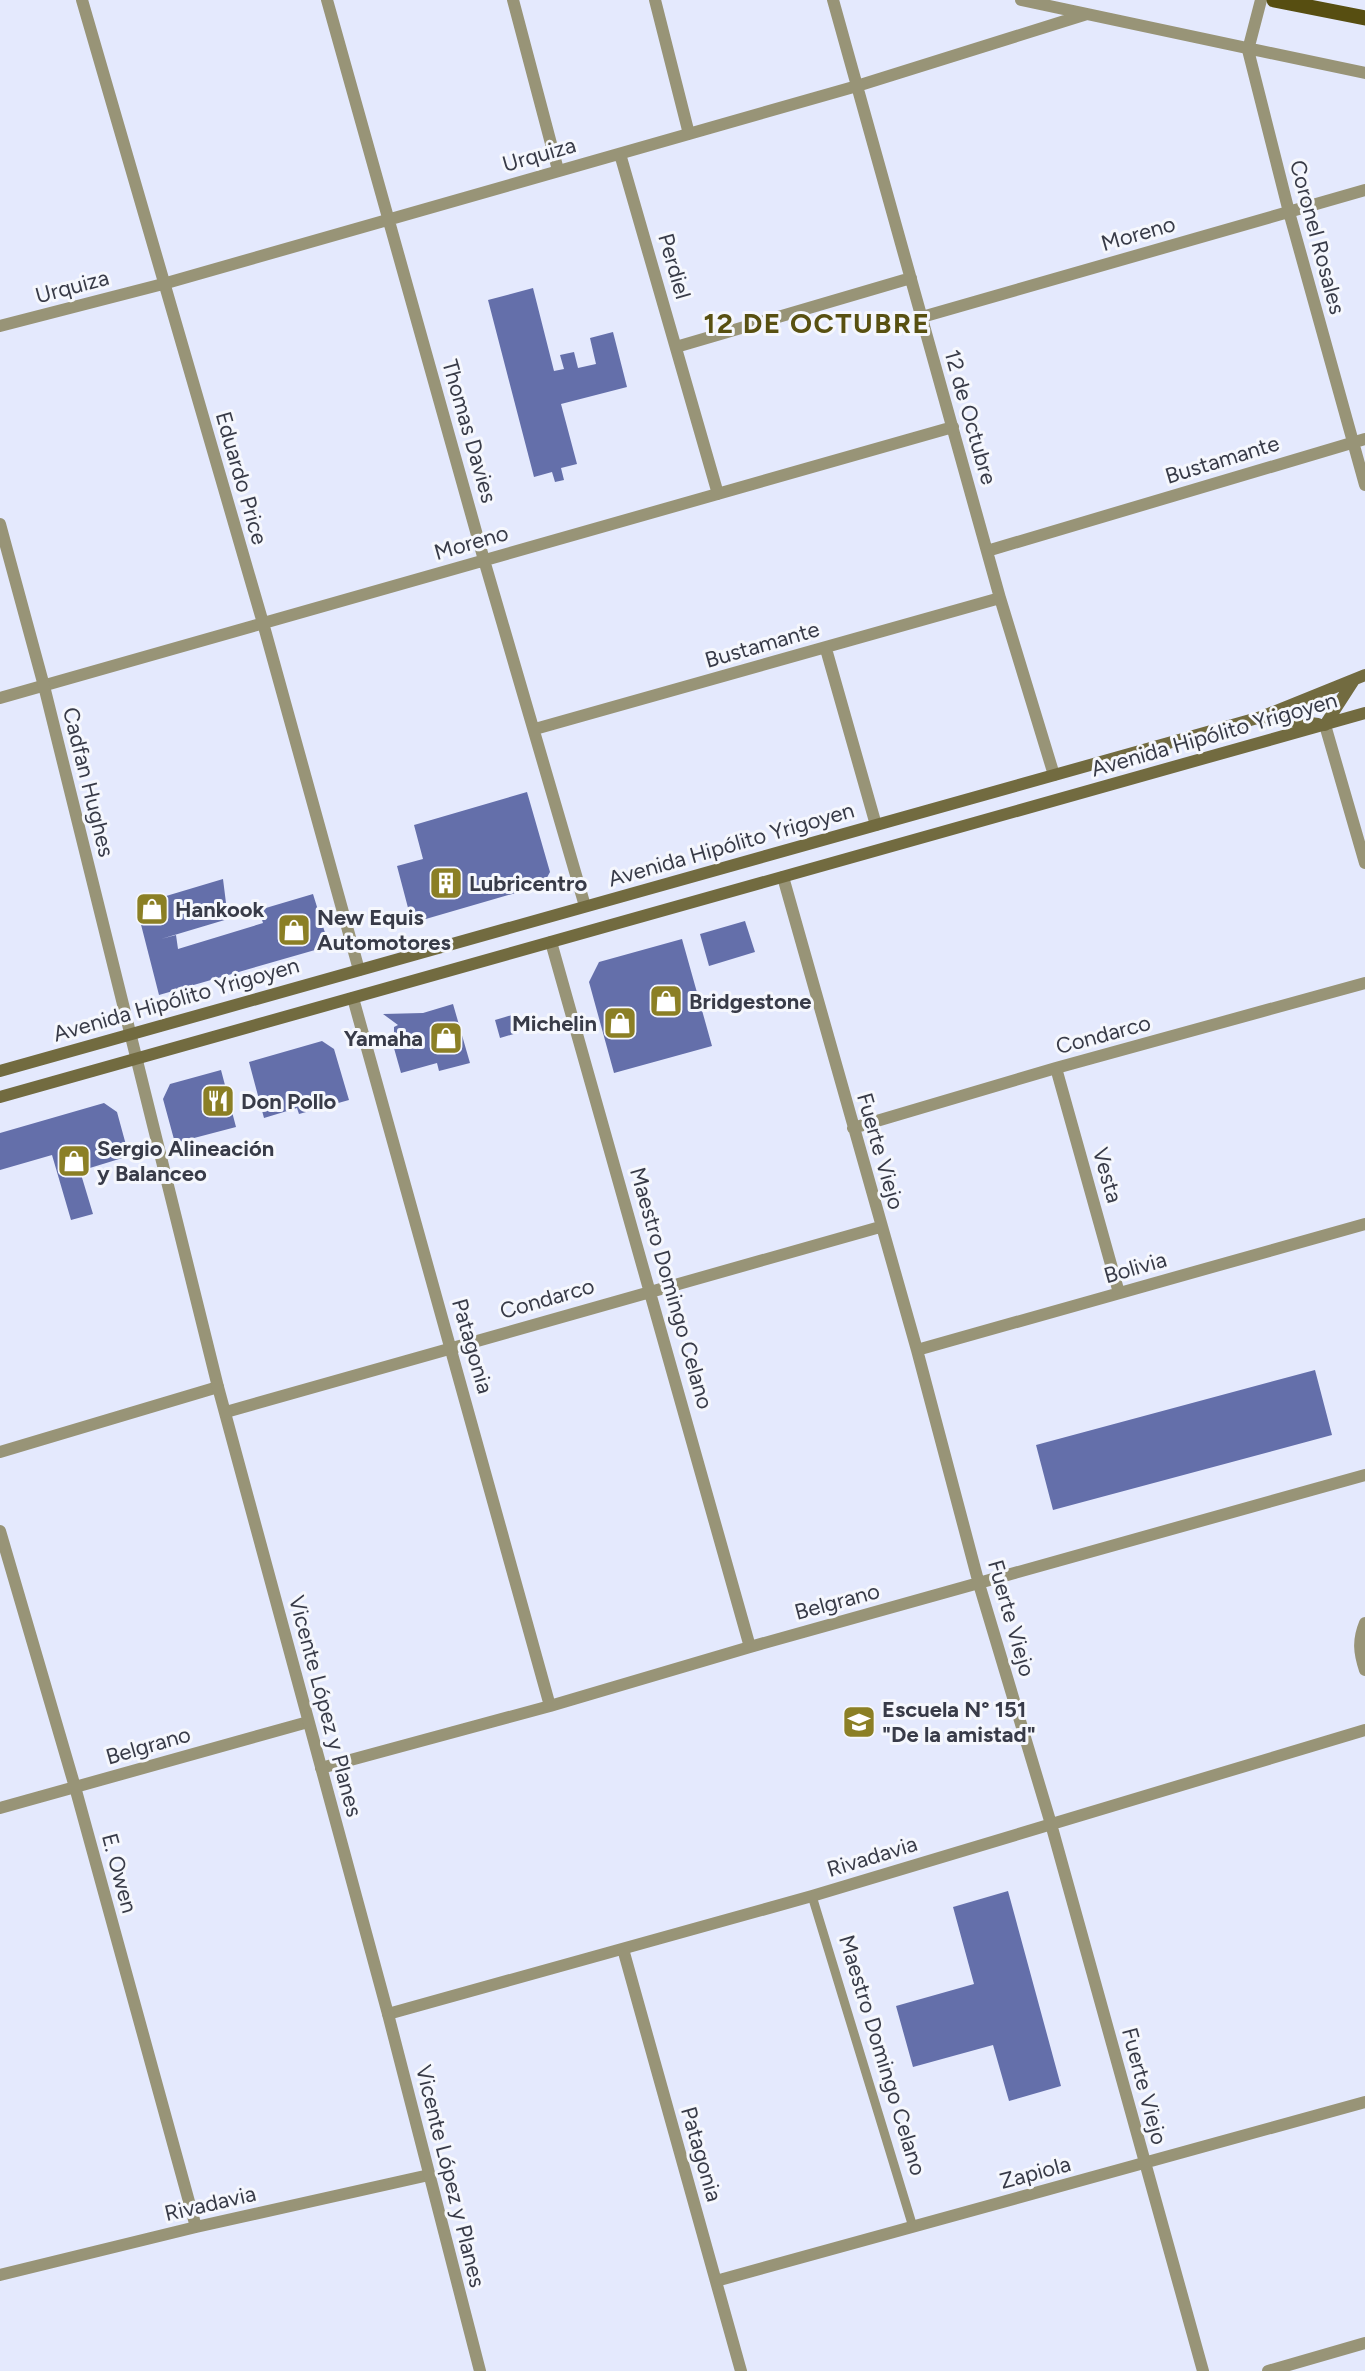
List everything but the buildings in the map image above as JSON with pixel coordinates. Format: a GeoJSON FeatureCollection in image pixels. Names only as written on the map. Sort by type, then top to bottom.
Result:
{"type":"FeatureCollection","features":[{"type":"Feature","properties":{"kind":"main road"},"geometry":{"type":"LineString","coordinates":[[1274,0],[1365,18]]}},
{"type":"Feature","properties":{"kind":"main road"},"geometry":{"type":"LineString","coordinates":[[1261,717],[1325,724],[1360,678]]}},
{"type":"Feature","properties":{"kind":"main road","name":"Avenida Hipólito Yrigoyen"},"geometry":{"type":"LineString","coordinates":[[0,1071],[1261,717],[1360,678]]}},
{"type":"Feature","properties":{"kind":"main road","name":"Avenida Hipólito Yrigoyen"},"geometry":{"type":"LineString","coordinates":[[0,1097],[134,1055],[353,998],[1365,713]]}},
{"type":"Feature","properties":{"kind":"street","name":"Eduardo Price"},"geometry":{"type":"LineString","coordinates":[[82,0],[263,623],[359,970]]}},
{"type":"Feature","properties":{"kind":"street","name":"Thomas Davies"},"geometry":{"type":"LineString","coordinates":[[327,0],[484,560],[585,906]]}},
{"type":"Feature","properties":{"kind":"street"},"geometry":{"type":"LineString","coordinates":[[513,0],[558,170]]}},
{"type":"Feature","properties":{"kind":"street"},"geometry":{"type":"LineString","coordinates":[[655,0],[689,134]]}},
{"type":"Feature","properties":{"kind":"street","name":"12 de Octubre"},"geometry":{"type":"LineString","coordinates":[[833,0],[1000,598],[1054,775]]}},
{"type":"Feature","properties":{"kind":"street"},"geometry":{"type":"LineString","coordinates":[[1021,0],[1365,73]]}},
{"type":"Feature","properties":{"kind":"street","name":"Coronel Rosales"},"geometry":{"type":"LineString","coordinates":[[1261,0],[1248,50],[1289,212],[1359,440],[1365,485]]}},
{"type":"Feature","properties":{"kind":"street","name":"Urquiza"},"geometry":{"type":"LineString","coordinates":[[0,326],[163,284],[857,86],[1087,14]]}},
{"type":"Feature","properties":{"kind":"street","name":"Perdiel"},"geometry":{"type":"LineString","coordinates":[[620,154],[718,494]]}},
{"type":"Feature","properties":{"kind":"street","name":"Moreno"},"geometry":{"type":"LineString","coordinates":[[922,317],[1365,190]]}},
{"type":"Feature","properties":{"kind":"street"},"geometry":{"type":"LineString","coordinates":[[676,347],[911,278]]}},
{"type":"Feature","properties":{"kind":"street","name":"Moreno"},"geometry":{"type":"LineString","coordinates":[[0,698],[953,427]]}},
{"type":"Feature","properties":{"kind":"street","name":"Bustamante"},"geometry":{"type":"LineString","coordinates":[[987,551],[1359,440]]}},
{"type":"Feature","properties":{"kind":"street","name":"Cadfan Hughes"},"geometry":{"type":"LineString","coordinates":[[0,524],[44,686],[134,1055]]}},
{"type":"Feature","properties":{"kind":"street","name":"Bustamante"},"geometry":{"type":"LineString","coordinates":[[535,729],[826,649],[1000,598]]}},
{"type":"Feature","properties":{"kind":"street"},"geometry":{"type":"LineString","coordinates":[[826,649],[876,825]]}},
{"type":"Feature","properties":{"kind":"street"},"geometry":{"type":"LineString","coordinates":[[1325,724],[1365,863]]}},
{"type":"Feature","properties":{"kind":"street","name":"Fuerte Viejo"},"geometry":{"type":"LineString","coordinates":[[783,877],[1203,2371]]}},
{"type":"Feature","properties":{"kind":"street","name":"Maestro Domingo Celano"},"geometry":{"type":"LineString","coordinates":[[551,942],[750,1647]]}},
{"type":"Feature","properties":{"kind":"street","name":"Condarco"},"geometry":{"type":"LineString","coordinates":[[853,1128],[1056,1068],[1365,983]]}},
{"type":"Feature","properties":{"kind":"street","name":"Patagonia"},"geometry":{"type":"LineString","coordinates":[[353,998],[452,1347],[550,1706]]}},
{"type":"Feature","properties":{"kind":"street","name":"Vicente López y Planes"},"geometry":{"type":"LineString","coordinates":[[134,1055],[218,1387],[388,2014],[480,2371]]}},
{"type":"Feature","properties":{"kind":"street","name":"Vesta"},"geometry":{"type":"LineString","coordinates":[[1056,1068],[1119,1293]]}},
{"type":"Feature","properties":{"kind":"street","name":"Bolivia"},"geometry":{"type":"LineString","coordinates":[[917,1350],[1365,1224]]}},
{"type":"Feature","properties":{"kind":"street","name":"Condarco"},"geometry":{"type":"LineString","coordinates":[[226,1412],[880,1227]]}},
{"type":"Feature","properties":{"kind":"street"},"geometry":{"type":"LineString","coordinates":[[0,1452],[218,1387]]}},
{"type":"Feature","properties":{"kind":"street","name":"Belgrano"},"geometry":{"type":"LineString","coordinates":[[321,1768],[550,1706],[750,1647],[1365,1475]]}},
{"type":"Feature","properties":{"kind":"street","name":"E. Owen"},"geometry":{"type":"LineString","coordinates":[[0,1531],[75,1787],[196,2227]]}},
{"type":"Feature","properties":{"kind":"street"},"geometry":{"type":"LineString","coordinates":[[1365,1623],[1360,1636],[1359,1654],[1365,1670]]}},
{"type":"Feature","properties":{"kind":"street","name":"Belgrano"},"geometry":{"type":"LineString","coordinates":[[0,1808],[308,1722]]}},
{"type":"Feature","properties":{"kind":"street","name":"Rivadavia"},"geometry":{"type":"LineString","coordinates":[[388,2014],[812,1896],[1365,1730]]}},
{"type":"Feature","properties":{"kind":"street","name":"Patagonia"},"geometry":{"type":"LineString","coordinates":[[623,1949],[741,2371]]}},
{"type":"Feature","properties":{"kind":"street","name":"Zapiola"},"geometry":{"type":"LineString","coordinates":[[716,2281],[1365,2102]]}},
{"type":"Feature","properties":{"kind":"street","name":"Rivadavia"},"geometry":{"type":"LineString","coordinates":[[0,2275],[196,2227],[429,2175]]}},
{"type":"Feature","properties":{"kind":"street"},"geometry":{"type":"LineString","coordinates":[[1268,2371],[1365,2343]]}},
{"type":"Feature","properties":{"kind":"lane","name":"Maestro Domingo Celano"},"geometry":{"type":"LineString","coordinates":[[812,1896],[913,2227]]}},
{"type":"Feature","properties":{"kind":"place","name":"Lubricentro"},"geometry":{"type":"Point","coordinates":[446,883]}},
{"type":"Feature","properties":{"kind":"place","name":"Hankook"},"geometry":{"type":"Point","coordinates":[152,909]}},
{"type":"Feature","properties":{"kind":"place","name":"New Equis Automotores"},"geometry":{"type":"Point","coordinates":[294,930]}},
{"type":"Feature","properties":{"kind":"place","name":"Bridgestone"},"geometry":{"type":"Point","coordinates":[666,1001]}},
{"type":"Feature","properties":{"kind":"place","name":"Michelin"},"geometry":{"type":"Point","coordinates":[620,1023]}},
{"type":"Feature","properties":{"kind":"place","name":"Yamaha"},"geometry":{"type":"Point","coordinates":[446,1038]}},
{"type":"Feature","properties":{"kind":"place","name":"Don Pollo"},"geometry":{"type":"Point","coordinates":[218,1101]}},
{"type":"Feature","properties":{"kind":"place","name":"Sergio Alineación y Balanceo"},"geometry":{"type":"Point","coordinates":[74,1161]}},
{"type":"Feature","properties":{"kind":"place","name":"Escuela N° 151 \"De la amistad\""},"geometry":{"type":"Point","coordinates":[859,1722]}},
{"type":"Feature","properties":{"kind":"district","name":"12 DE OCTUBRE"},"geometry":{"type":"Point","coordinates":[817,323]}}]}
